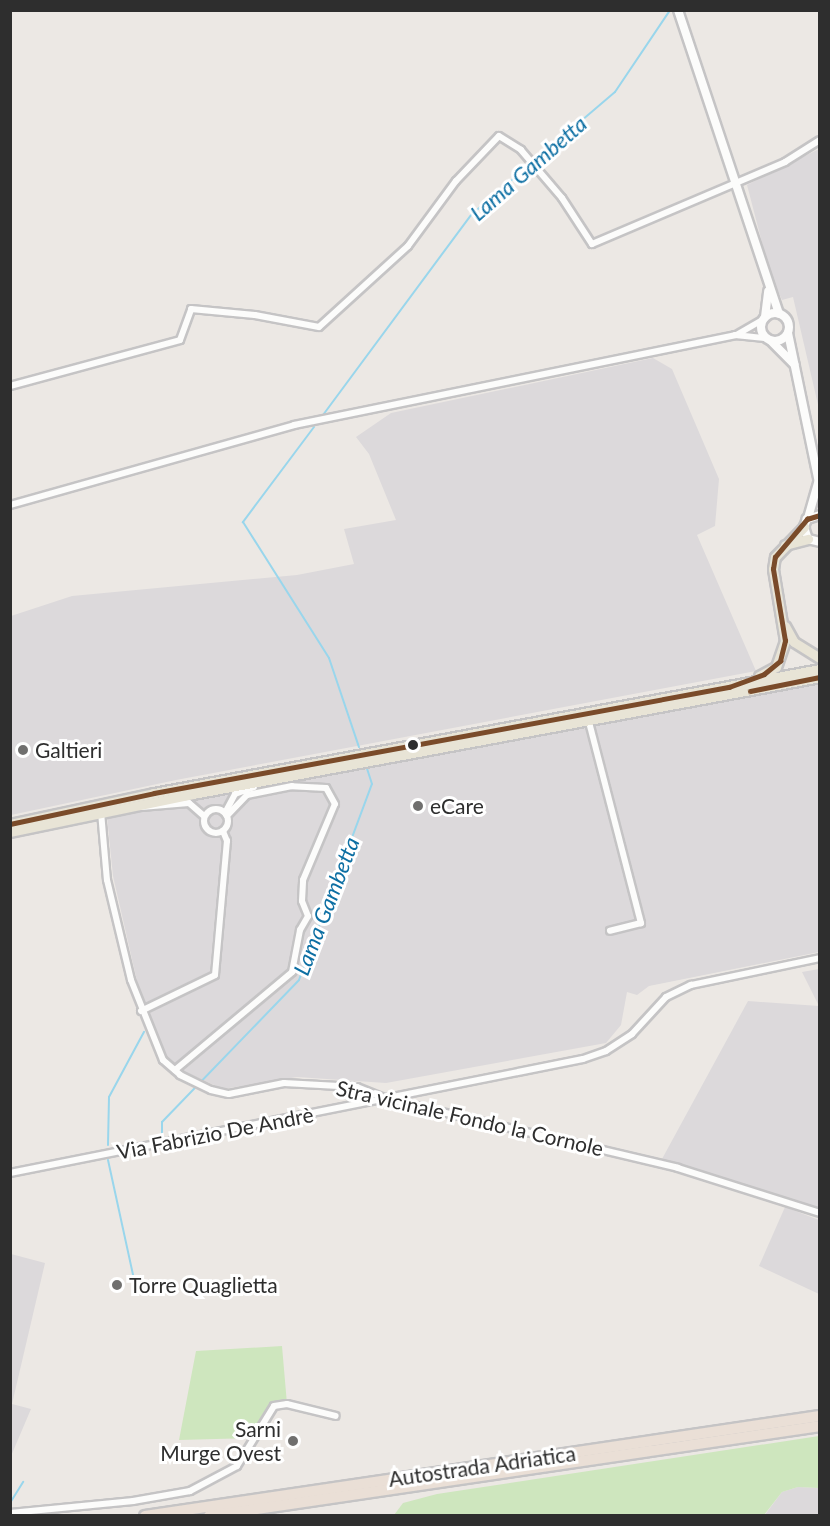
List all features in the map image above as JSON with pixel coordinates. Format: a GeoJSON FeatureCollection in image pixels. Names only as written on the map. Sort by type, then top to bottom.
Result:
{"type":"FeatureCollection","features":[{"type":"Feature","properties":{"kind":"highway","name":"Autostrada Adriatica"},"geometry":{"type":"LineString","coordinates":[[145,1515],[819,1416]]}},
{"type":"Feature","properties":{"kind":"highway","name":"Autostrada Adriatica"},"geometry":{"type":"LineString","coordinates":[[209,1515],[819,1426]]}},
{"type":"Feature","properties":{"kind":"main road"},"geometry":{"type":"LineString","coordinates":[[678,10],[769,288],[779,314],[786,319],[819,485],[805,523]]}},
{"type":"Feature","properties":{"kind":"main road"},"geometry":{"type":"LineString","coordinates":[[769,288],[760,330],[794,364]]}},
{"type":"Feature","properties":{"kind":"main road"},"geometry":{"type":"LineString","coordinates":[[764,319],[779,314]]}},
{"type":"Feature","properties":{"kind":"main road"},"geometry":{"type":"LineString","coordinates":[[768,340],[783,339],[788,333]]}},
{"type":"Feature","properties":{"kind":"main road"},"geometry":{"type":"LineString","coordinates":[[729,687],[776,667],[784,648],[783,624],[773,569],[782,546],[805,523],[819,515]]}},
{"type":"Feature","properties":{"kind":"main road"},"geometry":{"type":"LineString","coordinates":[[782,546],[816,542],[805,523]]}},
{"type":"Feature","properties":{"kind":"main road"},"geometry":{"type":"LineString","coordinates":[[783,624],[794,642],[819,658]]}},
{"type":"Feature","properties":{"kind":"main road"},"geometry":{"type":"LineString","coordinates":[[10,824],[154,793],[819,669]]}},
{"type":"Feature","properties":{"kind":"main road"},"geometry":{"type":"LineString","coordinates":[[10,832],[101,812],[819,677]]}},
{"type":"Feature","properties":{"kind":"street"},"geometry":{"type":"LineString","coordinates":[[10,386],[180,340],[191,309],[255,315],[319,327],[408,246],[456,181],[499,136],[521,150],[562,198],[592,244],[785,162],[819,140]]}},
{"type":"Feature","properties":{"kind":"street"},"geometry":{"type":"LineString","coordinates":[[10,505],[294,425],[735,335],[764,319]]}},
{"type":"Feature","properties":{"kind":"street"},"geometry":{"type":"LineString","coordinates":[[735,335],[768,340]]}},
{"type":"Feature","properties":{"kind":"street"},"geometry":{"type":"LineString","coordinates":[[589,722],[641,923],[610,932]]}},
{"type":"Feature","properties":{"kind":"street"},"geometry":{"type":"LineString","coordinates":[[141,1011],[215,975],[227,841],[223,831],[226,814],[235,794],[270,780]]}},
{"type":"Feature","properties":{"kind":"street"},"geometry":{"type":"LineString","coordinates":[[175,1070],[292,972],[300,930],[308,916],[302,901],[303,880],[335,804],[326,788],[292,786],[247,795],[226,814]]}},
{"type":"Feature","properties":{"kind":"street"},"geometry":{"type":"LineString","coordinates":[[134,806],[150,809],[189,803],[204,816],[204,824],[210,832],[223,831]]}},
{"type":"Feature","properties":{"kind":"street"},"geometry":{"type":"LineString","coordinates":[[204,816],[214,808],[226,814]]}},
{"type":"Feature","properties":{"kind":"street","name":"Stra vicinale Fondo la Cornole"},"geometry":{"type":"LineString","coordinates":[[101,812],[107,880],[141,1011],[163,1060],[200,1085],[229,1094],[284,1083],[320,1083],[357,1087],[387,1099],[570,1140],[819,1213]]}},
{"type":"Feature","properties":{"kind":"street","name":"Via Fabrizio De Andrè"},"geometry":{"type":"LineString","coordinates":[[10,1173],[583,1059],[606,1051],[623,1040],[666,997],[691,985],[819,958]]}},
{"type":"Feature","properties":{"kind":"street"},"geometry":{"type":"LineString","coordinates":[[10,1513],[133,1501],[190,1491],[237,1466],[274,1406],[287,1404],[336,1416]]}},
{"type":"Feature","properties":{"kind":"shaded area"},"geometry":{"type":"Polygon","coordinates":[[[819,149],[819,409],[793,297],[782,300],[770,273],[747,185],[819,149]]]}},
{"type":"Feature","properties":{"kind":"shaded area"},"geometry":{"type":"Polygon","coordinates":[[[653,358],[672,369],[719,479],[715,526],[697,535],[756,671],[176,780],[11,815],[11,616],[72,596],[297,575],[354,564],[344,529],[396,520],[369,454],[356,437],[391,413],[653,358]]]}},
{"type":"Feature","properties":{"kind":"shaded area"},"geometry":{"type":"Polygon","coordinates":[[[819,683],[819,952],[649,986],[637,995],[627,992],[621,1025],[606,1043],[386,1083],[297,1077],[223,1089],[185,1072],[168,1059],[142,1003],[113,876],[107,817],[819,683]]]}},
{"type":"Feature","properties":{"kind":"shaded area"},"geometry":{"type":"Polygon","coordinates":[[[819,969],[819,1006],[802,972],[819,969]]]}},
{"type":"Feature","properties":{"kind":"shaded area"},"geometry":{"type":"Polygon","coordinates":[[[748,1001],[819,1006],[819,1208],[662,1159],[748,1001]]]}},
{"type":"Feature","properties":{"kind":"shaded area"},"geometry":{"type":"Polygon","coordinates":[[[785,1207],[819,1220],[819,1294],[759,1266],[785,1207]]]}},
{"type":"Feature","properties":{"kind":"shaded area"},"geometry":{"type":"Polygon","coordinates":[[[11,1254],[45,1263],[12,1404],[31,1409],[11,1456],[11,1254]]]}},
{"type":"Feature","properties":{"kind":"shaded area"},"geometry":{"type":"Polygon","coordinates":[[[798,1487],[819,1488],[819,1515],[764,1516],[782,1492],[798,1487]]]}},
{"type":"Feature","properties":{"kind":"green space"},"geometry":{"type":"Polygon","coordinates":[[[282,1346],[287,1404],[269,1409],[253,1438],[179,1440],[196,1351],[282,1346]]]}},
{"type":"Feature","properties":{"kind":"green space"},"geometry":{"type":"Polygon","coordinates":[[[819,1436],[819,1488],[798,1487],[782,1492],[764,1515],[394,1515],[403,1503],[437,1494],[819,1436]]]}},
{"type":"Feature","properties":{"kind":"waterway","name":"Lama Gambetta"},"geometry":{"type":"LineString","coordinates":[[323,415],[472,214],[615,92],[670,10]]}},
{"type":"Feature","properties":{"kind":"waterway","name":"Lama Gambetta"},"geometry":{"type":"LineString","coordinates":[[314,427],[243,522],[329,658],[359,747]]}},
{"type":"Feature","properties":{"kind":"waterway","name":"Lama Gambetta"},"geometry":{"type":"LineString","coordinates":[[162,1137],[162,1122],[299,980],[372,784],[367,769]]}},
{"type":"Feature","properties":{"kind":"waterway"},"geometry":{"type":"LineString","coordinates":[[108,1145],[109,1097],[144,1032]]}},
{"type":"Feature","properties":{"kind":"waterway"},"geometry":{"type":"LineString","coordinates":[[108,1160],[134,1279]]}},
{"type":"Feature","properties":{"kind":"waterway"},"geometry":{"type":"LineString","coordinates":[[10,1503],[23,1482]]}},
{"type":"Feature","properties":{"kind":"transit line"},"geometry":{"type":"LineString","coordinates":[[10,824],[154,793],[729,687],[764,674],[780,661],[785,641],[773,569],[775,557],[807,519],[820,515]]}},
{"type":"Feature","properties":{"kind":"transit line"},"geometry":{"type":"LineString","coordinates":[[750,691],[820,677]]}},
{"type":"Feature","properties":{"kind":"place","name":"Galtieri"},"geometry":{"type":"Point","coordinates":[23,750]}},
{"type":"Feature","properties":{"kind":"place","name":"eCare"},"geometry":{"type":"Point","coordinates":[418,806]}},
{"type":"Feature","properties":{"kind":"place","name":"Torre Quaglietta"},"geometry":{"type":"Point","coordinates":[117,1285]}},
{"type":"Feature","properties":{"kind":"place","name":"Sarni Murge Ovest"},"geometry":{"type":"Point","coordinates":[293,1441]}}]}
